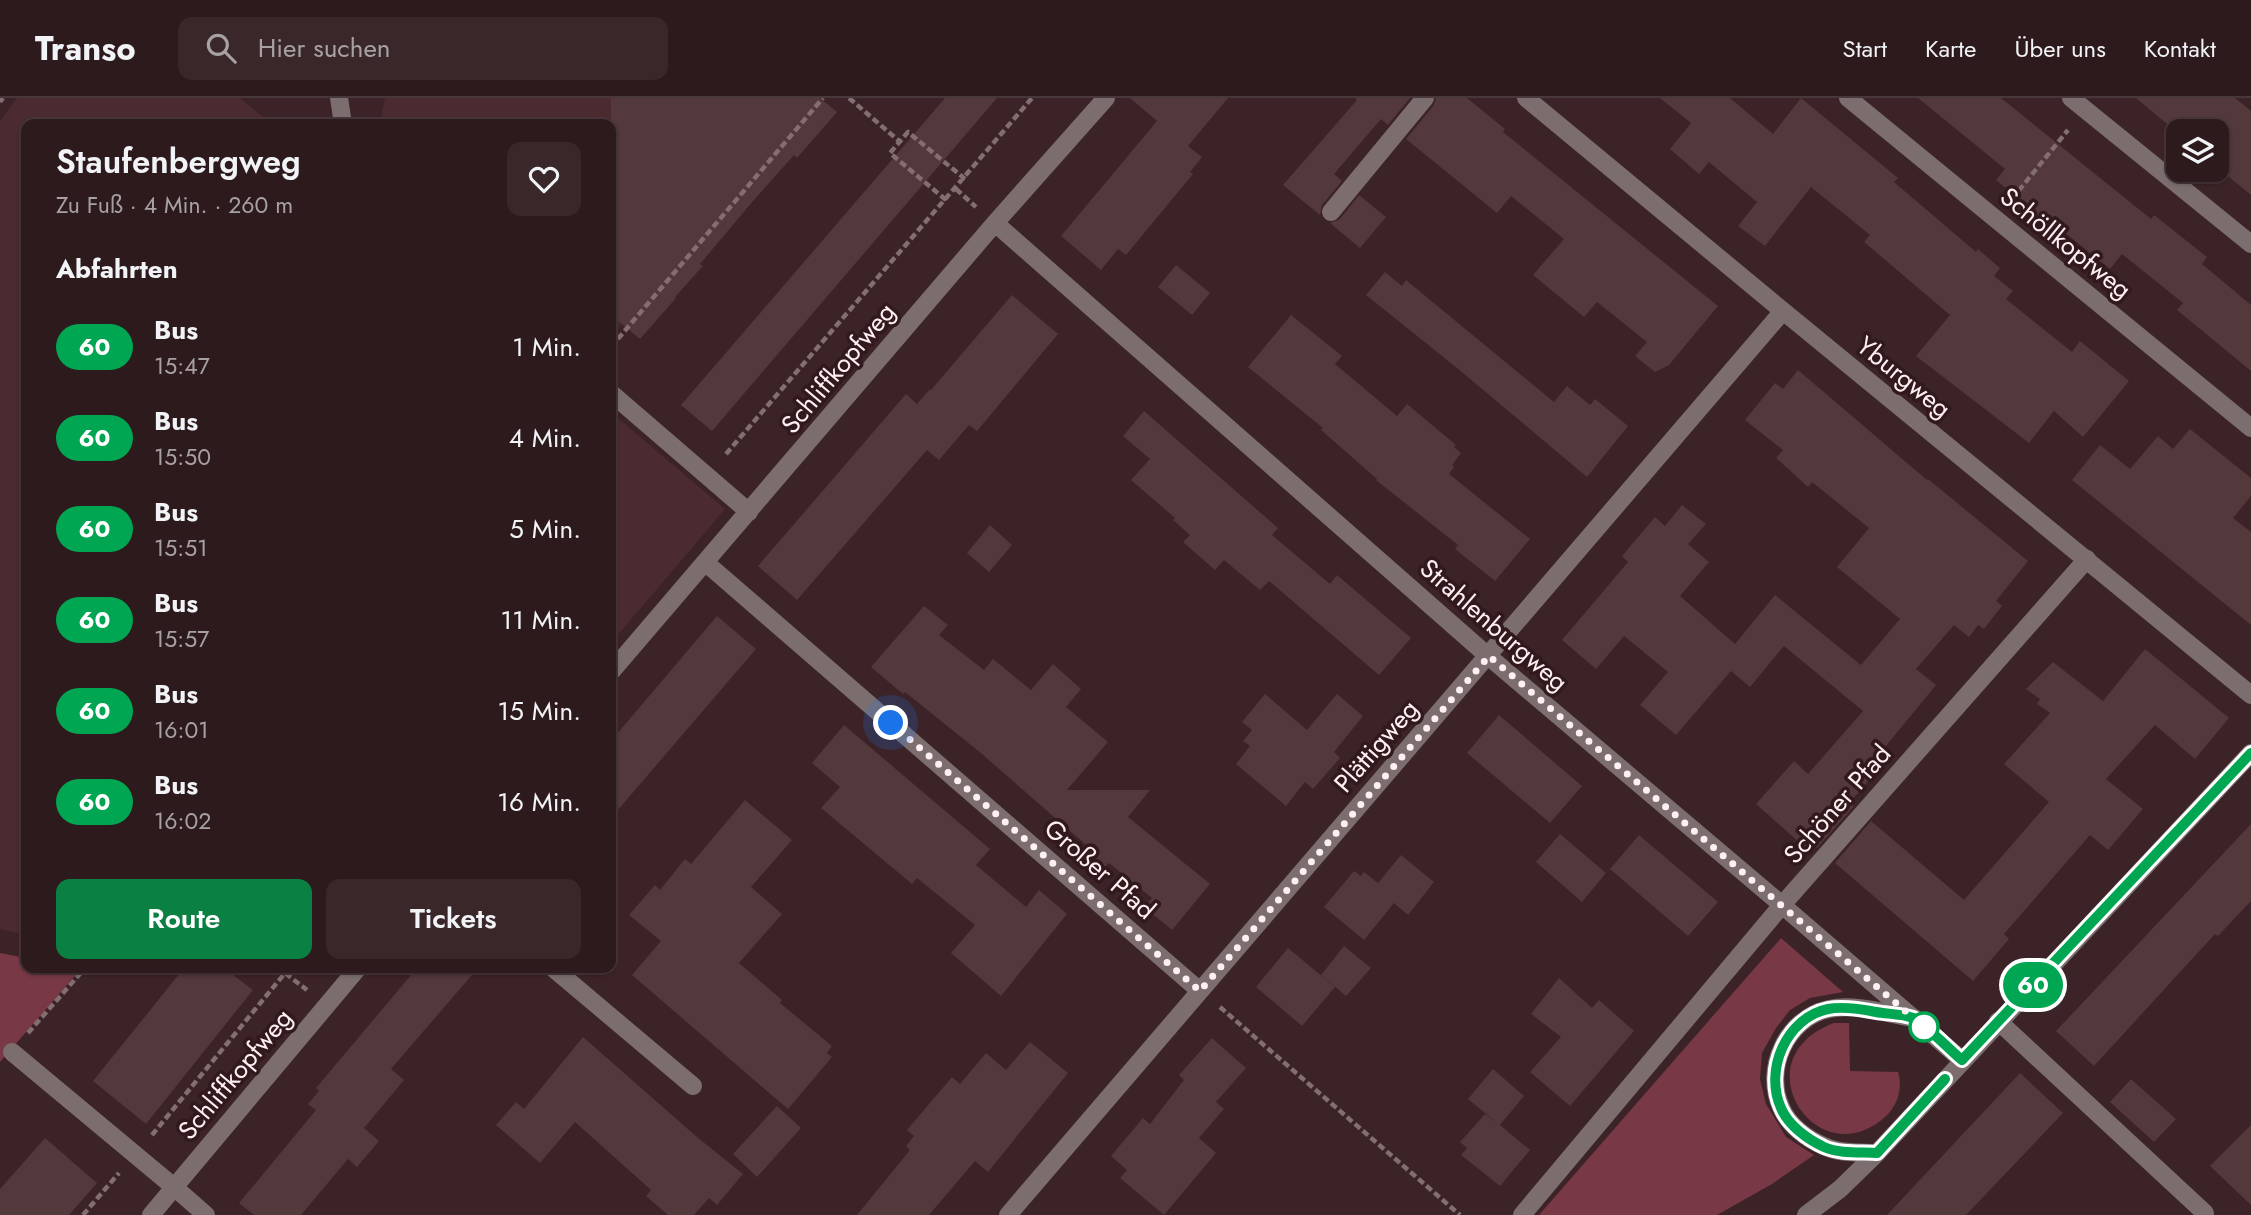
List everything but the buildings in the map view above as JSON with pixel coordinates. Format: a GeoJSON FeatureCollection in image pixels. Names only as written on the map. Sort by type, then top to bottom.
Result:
{"type":"FeatureCollection","features":[{"type":"Feature","properties":{"kind":"street"},"geometry":{"type":"LineString","coordinates":[[339,98],[342,119]]}},
{"type":"Feature","properties":{"kind":"street","name":"Schliffkopfweg"},"geometry":{"type":"LineString","coordinates":[[616,666],[995,223],[1106,98]]}},
{"type":"Feature","properties":{"kind":"street"},"geometry":{"type":"LineString","coordinates":[[1331,212],[1425,98]]}},
{"type":"Feature","properties":{"kind":"street","name":"Yburgweg"},"geometry":{"type":"LineString","coordinates":[[1526,98],[2251,695]]}},
{"type":"Feature","properties":{"kind":"street","name":"Schöllkopfweg"},"geometry":{"type":"LineString","coordinates":[[1848,98],[2251,428]]}},
{"type":"Feature","properties":{"kind":"street"},"geometry":{"type":"LineString","coordinates":[[2078,104],[2251,244]]}},
{"type":"Feature","properties":{"kind":"street","name":"Strahlenburgweg"},"geometry":{"type":"LineString","coordinates":[[995,223],[1489,656],[1962,1060]]}},
{"type":"Feature","properties":{"kind":"street","name":"Plättigweg"},"geometry":{"type":"LineString","coordinates":[[1008,1215],[1783,312]]}},
{"type":"Feature","properties":{"kind":"street"},"geometry":{"type":"LineString","coordinates":[[616,397],[749,512]]}},
{"type":"Feature","properties":{"kind":"street","name":"Schöner Pfad"},"geometry":{"type":"LineString","coordinates":[[1522,1215],[1783,905],[2087,559]]}},
{"type":"Feature","properties":{"kind":"street","name":"Großer Pfad"},"geometry":{"type":"LineString","coordinates":[[706,562],[1200,991]]}},
{"type":"Feature","properties":{"kind":"street"},"geometry":{"type":"LineString","coordinates":[[1806,1215],[1840,1189],[1877,1153],[2251,752]]}},
{"type":"Feature","properties":{"kind":"street","name":"Schliffkopfweg"},"geometry":{"type":"LineString","coordinates":[[151,1215],[354,973]]}},
{"type":"Feature","properties":{"kind":"street"},"geometry":{"type":"LineString","coordinates":[[559,973],[692,1086]]}},
{"type":"Feature","properties":{"kind":"street"},"geometry":{"type":"LineString","coordinates":[[1877,1153],[1826,1148],[1807,1137],[1790,1122],[1781,1110],[1776,1094],[1777,1062],[1788,1037],[1797,1027],[1816,1013],[1827,1009],[1838,1007],[1914,1018]]}},
{"type":"Feature","properties":{"kind":"street"},"geometry":{"type":"LineString","coordinates":[[1998,1021],[2205,1213]]}},
{"type":"Feature","properties":{"kind":"street"},"geometry":{"type":"LineString","coordinates":[[12,1052],[205,1215]]}},
{"type":"Feature","properties":{"kind":"path"},"geometry":{"type":"LineString","coordinates":[[616,340],[823,98]]}},
{"type":"Feature","properties":{"kind":"path"},"geometry":{"type":"LineString","coordinates":[[849,98],[899,141]]}},
{"type":"Feature","properties":{"kind":"path"},"geometry":{"type":"LineString","coordinates":[[726,454],[1032,98]]}},
{"type":"Feature","properties":{"kind":"path"},"geometry":{"type":"LineString","coordinates":[[1996,219],[2078,104]]}},
{"type":"Feature","properties":{"kind":"path"},"geometry":{"type":"LineString","coordinates":[[946,200],[890,153],[899,141],[908,132],[964,179]]}},
{"type":"Feature","properties":{"kind":"path"},"geometry":{"type":"LineString","coordinates":[[12,1052],[81,973]]}},
{"type":"Feature","properties":{"kind":"path"},"geometry":{"type":"LineString","coordinates":[[83,1215],[285,973]]}},
{"type":"Feature","properties":{"kind":"path"},"geometry":{"type":"LineString","coordinates":[[1200,991],[1460,1215]]}},
{"type":"Feature","properties":{"kind":"shaded area"},"geometry":{"type":"Polygon","coordinates":[[[17,98],[240,98],[265,119],[21,119],[21,934],[0,929],[0,121],[17,98]]]}},
{"type":"Feature","properties":{"kind":"shaded area"},"geometry":{"type":"Polygon","coordinates":[[[385,98],[817,98],[616,331],[616,119],[381,119],[385,98]]]}},
{"type":"Feature","properties":{"kind":"shaded area"},"geometry":{"type":"Polygon","coordinates":[[[616,416],[725,509],[616,637],[616,416]]]}},
{"type":"Feature","properties":{"kind":"shaded area"},"geometry":{"type":"Polygon","coordinates":[[[1781,938],[1843,992],[1810,998],[1790,1010],[1762,1053],[1760,1079],[1766,1104],[1786,1137],[1814,1155],[1772,1184],[1717,1215],[1539,1215],[1781,938]]]}},
{"type":"Feature","properties":{"kind":"shaded area"},"geometry":{"type":"Polygon","coordinates":[[[0,953],[21,957],[21,973],[77,973],[0,1062],[0,953]]]}},
{"type":"Feature","properties":{"kind":"shaded area"},"geometry":{"type":"Polygon","coordinates":[[[1834,1023],[1849,1023],[1850,1071],[1898,1072],[1900,1084],[1894,1107],[1886,1116],[1860,1132],[1836,1133],[1814,1124],[1798,1107],[1790,1085],[1792,1062],[1806,1040],[1834,1023]]]}},
{"type":"Feature","properties":{"kind":"bus line","name":"60"},"geometry":{"type":"LineString","coordinates":[[1945,1079],[1877,1153],[1826,1148],[1807,1137],[1781,1110],[1775,1078],[1777,1062],[1788,1037],[1805,1019],[1838,1007],[1914,1018],[1962,1060],[2251,753]]}},
{"type":"Feature","properties":{"kind":"route"},"geometry":{"type":"LineString","coordinates":[[891,723],[1200,991],[1489,656],[1924,1027]]}}]}
